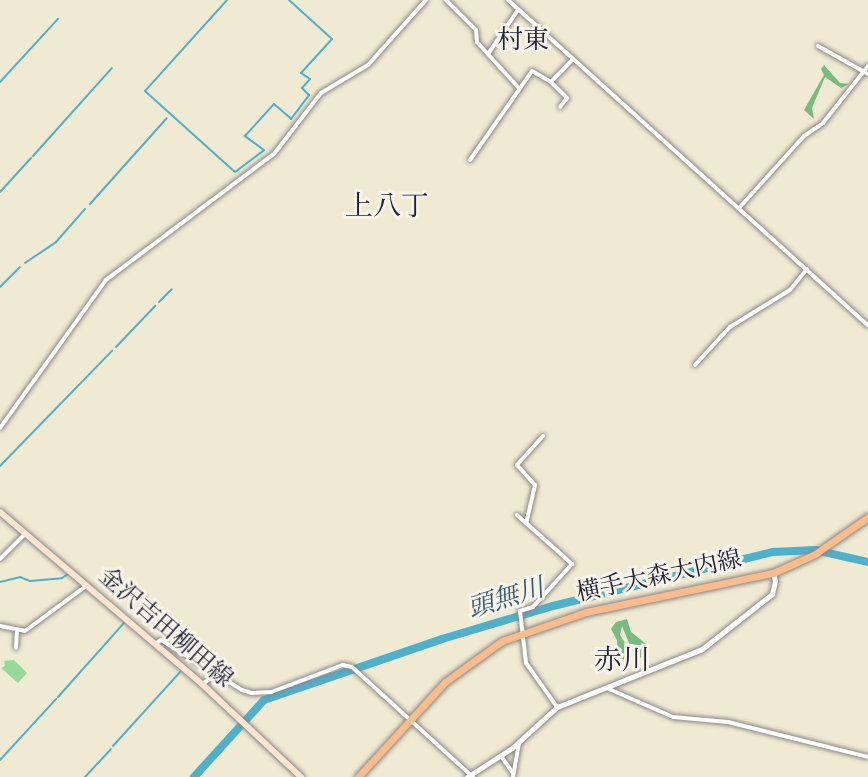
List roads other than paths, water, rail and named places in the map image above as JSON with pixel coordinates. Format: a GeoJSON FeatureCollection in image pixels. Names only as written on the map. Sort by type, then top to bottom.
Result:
{"type":"FeatureCollection","features":[{"type":"Feature","properties":{"kind":"main road","name":"金沢吉田柳田線"},"geometry":{"type":"LineString","coordinates":[[0,512],[202,684],[301,777]]}},
{"type":"Feature","properties":{"kind":"main road","name":"横手大森大内線"},"geometry":{"type":"LineString","coordinates":[[358,777],[463,666],[523,631],[586,612],[773,573],[815,554],[868,517]]}},
{"type":"Feature","properties":{"kind":"street"},"geometry":{"type":"LineString","coordinates":[[0,428],[106,280],[274,154],[321,93],[368,65],[426,0]]}},
{"type":"Feature","properties":{"kind":"street"},"geometry":{"type":"LineString","coordinates":[[446,0],[476,30],[477,42],[518,87]]}},
{"type":"Feature","properties":{"kind":"street"},"geometry":{"type":"LineString","coordinates":[[508,0],[868,325]]}},
{"type":"Feature","properties":{"kind":"street"},"geometry":{"type":"LineString","coordinates":[[488,54],[519,9]]}},
{"type":"Feature","properties":{"kind":"street"},"geometry":{"type":"LineString","coordinates":[[818,46],[865,74]]}},
{"type":"Feature","properties":{"kind":"street"},"geometry":{"type":"LineString","coordinates":[[551,82],[573,59]]}},
{"type":"Feature","properties":{"kind":"street"},"geometry":{"type":"LineString","coordinates":[[739,208],[804,136],[823,123],[865,74],[868,66]]}},
{"type":"Feature","properties":{"kind":"street"},"geometry":{"type":"LineString","coordinates":[[470,160],[532,71],[551,82],[567,98],[560,107]]}},
{"type":"Feature","properties":{"kind":"street"},"geometry":{"type":"LineString","coordinates":[[695,365],[730,327],[790,290],[807,269]]}},
{"type":"Feature","properties":{"kind":"street"},"geometry":{"type":"LineString","coordinates":[[526,523],[535,485],[517,465],[543,436]]}},
{"type":"Feature","properties":{"kind":"street"},"geometry":{"type":"LineString","coordinates":[[517,515],[572,564],[533,607],[520,614],[526,663],[557,707]]}},
{"type":"Feature","properties":{"kind":"street"},"geometry":{"type":"LineString","coordinates":[[0,559],[25,534]]}},
{"type":"Feature","properties":{"kind":"street"},"geometry":{"type":"LineString","coordinates":[[155,644],[161,640],[242,690],[262,693],[343,665],[352,667],[470,776],[519,742],[557,707],[609,689],[702,649],[772,594],[773,573]]}},
{"type":"Feature","properties":{"kind":"street"},"geometry":{"type":"LineString","coordinates":[[0,626],[25,631],[87,585]]}},
{"type":"Feature","properties":{"kind":"street"},"geometry":{"type":"LineString","coordinates":[[16,648],[17,631]]}},
{"type":"Feature","properties":{"kind":"street"},"geometry":{"type":"LineString","coordinates":[[202,684],[216,675]]}},
{"type":"Feature","properties":{"kind":"street"},"geometry":{"type":"LineString","coordinates":[[609,689],[673,717],[728,722],[868,757]]}},
{"type":"Feature","properties":{"kind":"street"},"geometry":{"type":"LineString","coordinates":[[513,775],[519,742]]}},
{"type":"Feature","properties":{"kind":"street"},"geometry":{"type":"LineString","coordinates":[[500,755],[513,775]]}},
{"type":"Feature","properties":{"kind":"waterway"},"geometry":{"type":"LineString","coordinates":[[227,0],[145,91],[235,172],[264,150],[245,136],[274,104],[291,119],[309,95],[302,88],[310,79],[301,73],[332,39],[289,0]]}},
{"type":"Feature","properties":{"kind":"waterway"},"geometry":{"type":"LineString","coordinates":[[0,82],[58,19]]}},
{"type":"Feature","properties":{"kind":"waterway"},"geometry":{"type":"LineString","coordinates":[[33,156],[112,68]]}},
{"type":"Feature","properties":{"kind":"waterway"},"geometry":{"type":"LineString","coordinates":[[90,204],[167,118]]}},
{"type":"Feature","properties":{"kind":"waterway"},"geometry":{"type":"LineString","coordinates":[[0,192],[31,158]]}},
{"type":"Feature","properties":{"kind":"waterway"},"geometry":{"type":"LineString","coordinates":[[25,263],[56,242],[85,209]]}},
{"type":"Feature","properties":{"kind":"waterway"},"geometry":{"type":"LineString","coordinates":[[0,287],[20,267]]}},
{"type":"Feature","properties":{"kind":"waterway"},"geometry":{"type":"LineString","coordinates":[[159,302],[172,289]]}},
{"type":"Feature","properties":{"kind":"waterway"},"geometry":{"type":"LineString","coordinates":[[116,347],[155,306]]}},
{"type":"Feature","properties":{"kind":"waterway"},"geometry":{"type":"LineString","coordinates":[[0,466],[112,351]]}},
{"type":"Feature","properties":{"kind":"waterway","name":"頭無川"},"geometry":{"type":"LineString","coordinates":[[194,777],[264,700],[442,639],[553,606],[773,552],[815,550],[868,562]]}},
{"type":"Feature","properties":{"kind":"waterway"},"geometry":{"type":"LineString","coordinates":[[0,582],[20,577],[30,581],[62,578],[68,574]]}},
{"type":"Feature","properties":{"kind":"waterway"},"geometry":{"type":"LineString","coordinates":[[58,697],[124,623]]}},
{"type":"Feature","properties":{"kind":"waterway"},"geometry":{"type":"LineString","coordinates":[[113,746],[180,672]]}},
{"type":"Feature","properties":{"kind":"waterway"},"geometry":{"type":"LineString","coordinates":[[0,760],[56,699]]}},
{"type":"Feature","properties":{"kind":"waterway"},"geometry":{"type":"LineString","coordinates":[[85,777],[111,749]]}},
{"type":"Feature","properties":{"kind":"district","name":"村東"},"geometry":{"type":"Point","coordinates":[523,41]}},
{"type":"Feature","properties":{"kind":"district","name":"上八丁"},"geometry":{"type":"Point","coordinates":[387,207]}},
{"type":"Feature","properties":{"kind":"district","name":"赤川"},"geometry":{"type":"Point","coordinates":[622,661]}}]}
